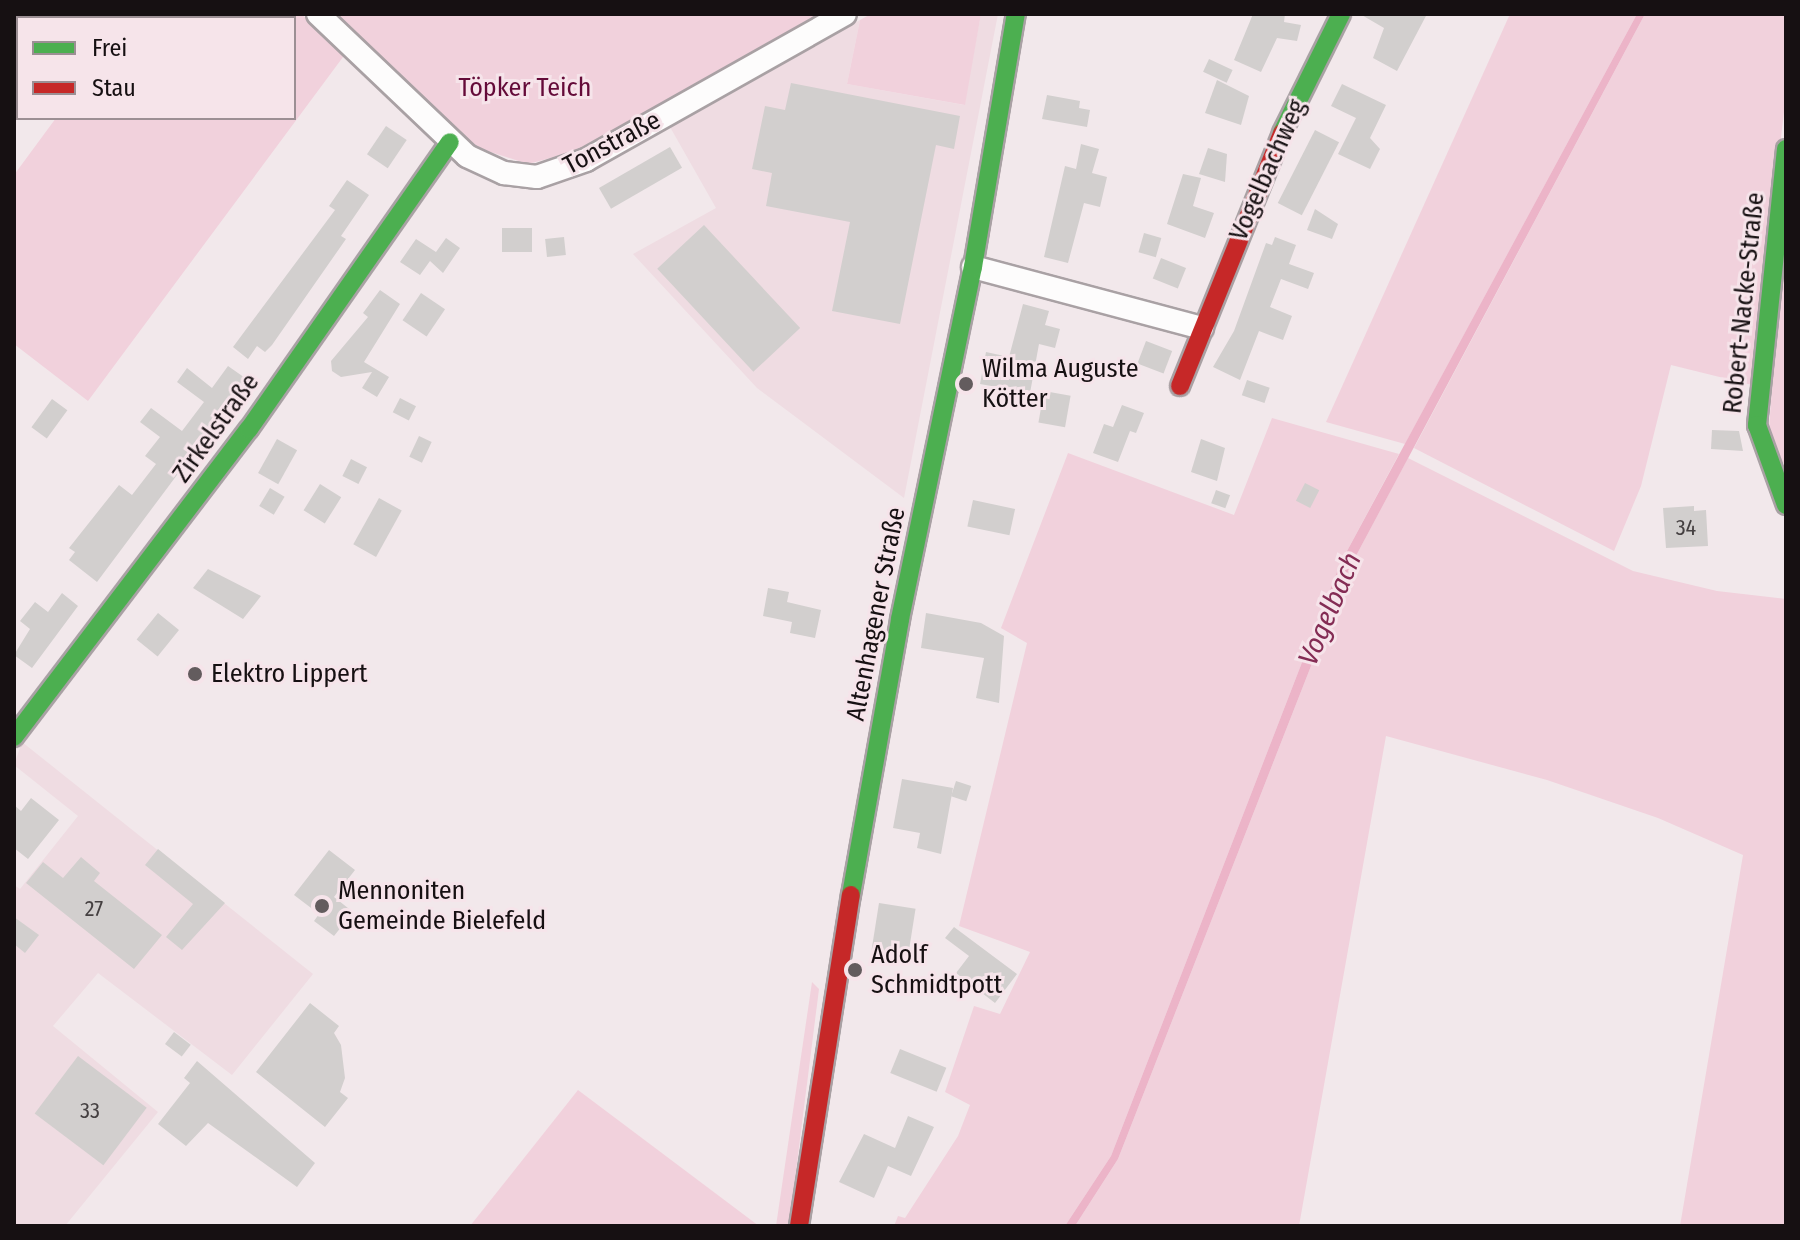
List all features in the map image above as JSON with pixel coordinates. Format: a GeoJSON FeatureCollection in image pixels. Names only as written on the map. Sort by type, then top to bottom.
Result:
{"type":"FeatureCollection","features":[{"type":"Feature","properties":{"kind":"street","name":"Tonstraße"},"geometry":{"type":"LineString","coordinates":[[318,14],[450,142],[504,173],[537,177],[558,173],[845,14]]}},
{"type":"Feature","properties":{"kind":"street","name":"Altenhagener Straße"},"geometry":{"type":"LineString","coordinates":[[799,1226],[895,648],[973,267],[1016,14]]}},
{"type":"Feature","properties":{"kind":"street","name":"Vogelbachweg"},"geometry":{"type":"LineString","coordinates":[[1180,386],[1270,156],[1341,14]]}},
{"type":"Feature","properties":{"kind":"street","name":"Zirkelstraße"},"geometry":{"type":"LineString","coordinates":[[14,737],[249,429],[450,142]]}},
{"type":"Feature","properties":{"kind":"street","name":"Robert-Nacke-Straße"},"geometry":{"type":"LineString","coordinates":[[1786,149],[1757,425],[1786,505]]}},
{"type":"Feature","properties":{"kind":"street"},"geometry":{"type":"LineString","coordinates":[[973,267],[1202,328]]}},
{"type":"Feature","properties":{"kind":"shaded area"},"geometry":{"type":"Polygon","coordinates":[[[981,14],[998,14],[904,498],[757,388],[633,254],[716,208],[670,127],[860,20],[847,84],[964,105],[981,14]]]}},
{"type":"Feature","properties":{"kind":"shaded area"},"geometry":{"type":"Polygon","coordinates":[[[22,742],[313,974],[232,1075],[98,973],[53,1026],[158,1112],[65,1226],[14,1226],[14,885],[20,889],[78,816],[14,765],[22,742]]]}},
{"type":"Feature","properties":{"kind":"green space"},"geometry":{"type":"Polygon","coordinates":[[[301,14],[346,53],[88,401],[14,344],[14,175],[55,120],[296,120],[296,16],[128,16],[301,14]]]}},
{"type":"Feature","properties":{"kind":"green space","name":"Töpker Teich"},"geometry":{"type":"Polygon","coordinates":[[[332,14],[824,14],[584,149],[528,164],[475,147],[332,14]]]}},
{"type":"Feature","properties":{"kind":"green space"},"geometry":{"type":"Polygon","coordinates":[[[871,14],[981,14],[965,105],[847,84],[860,20],[871,14]]]}},
{"type":"Feature","properties":{"kind":"green space"},"geometry":{"type":"Polygon","coordinates":[[[1510,14],[1637,14],[1405,444],[1326,422],[1510,14]]]}},
{"type":"Feature","properties":{"kind":"green space"},"geometry":{"type":"Polygon","coordinates":[[[1645,14],[1786,14],[1786,95],[1752,385],[1671,365],[1641,486],[1614,551],[1414,448],[1645,14]]]}},
{"type":"Feature","properties":{"kind":"green space"},"geometry":{"type":"Polygon","coordinates":[[[1786,184],[1786,466],[1768,444],[1786,184]]]}},
{"type":"Feature","properties":{"kind":"green space"},"geometry":{"type":"Polygon","coordinates":[[[1272,418],[1399,454],[1340,564],[1111,1156],[1065,1226],[894,1226],[898,1216],[905,1218],[958,1136],[970,1105],[945,1092],[974,1006],[1000,1014],[1030,952],[959,926],[1027,643],[1001,628],[1068,453],[1234,515],[1272,418]]]}},
{"type":"Feature","properties":{"kind":"green space"},"geometry":{"type":"Polygon","coordinates":[[[1408,458],[1633,571],[1717,591],[1786,599],[1786,1226],[1680,1226],[1743,855],[1658,818],[1547,780],[1386,736],[1299,1226],[1075,1226],[1118,1159],[1349,569],[1408,458]]]}},
{"type":"Feature","properties":{"kind":"green space"},"geometry":{"type":"Polygon","coordinates":[[[812,982],[819,989],[789,1226],[776,1226],[812,982]]]}},
{"type":"Feature","properties":{"kind":"green space"},"geometry":{"type":"Polygon","coordinates":[[[578,1090],[759,1226],[470,1226],[578,1090]]]}},
{"type":"Feature","properties":{"kind":"water","name":"Vogelbach"},"geometry":{"type":"Polygon","coordinates":[[[1637,14],[1645,14],[1349,569],[1118,1159],[1075,1226],[1065,1226],[1111,1156],[1340,564],[1637,14]]]}},
{"type":"Feature","properties":{"kind":"building"},"geometry":{"type":"Polygon","coordinates":[[[1253,14],[1285,14],[1284,22],[1301,25],[1297,41],[1277,38],[1261,72],[1234,60],[1253,14]]]}},
{"type":"Feature","properties":{"kind":"building"},"geometry":{"type":"Polygon","coordinates":[[[1360,14],[1427,14],[1397,71],[1373,58],[1384,28],[1360,14]]]}},
{"type":"Feature","properties":{"kind":"building"},"geometry":{"type":"Polygon","coordinates":[[[1209,59],[1233,70],[1227,83],[1203,72],[1209,59]]]}},
{"type":"Feature","properties":{"kind":"building"},"geometry":{"type":"Polygon","coordinates":[[[1217,80],[1249,96],[1241,125],[1205,113],[1217,80]]]}},
{"type":"Feature","properties":{"kind":"building"},"geometry":{"type":"Polygon","coordinates":[[[791,83],[960,116],[954,149],[936,145],[900,324],[832,311],[850,222],[766,206],[772,173],[752,169],[765,106],[785,110],[791,83]]]}},
{"type":"Feature","properties":{"kind":"building"},"geometry":{"type":"Polygon","coordinates":[[[1342,84],[1386,105],[1370,138],[1380,149],[1370,169],[1338,154],[1356,118],[1331,106],[1342,84]]]}},
{"type":"Feature","properties":{"kind":"building"},"geometry":{"type":"Polygon","coordinates":[[[1047,95],[1080,101],[1079,108],[1090,110],[1087,127],[1042,119],[1047,95]]]}},
{"type":"Feature","properties":{"kind":"building"},"geometry":{"type":"Polygon","coordinates":[[[386,126],[407,140],[388,168],[367,154],[386,126]]]}},
{"type":"Feature","properties":{"kind":"building"},"geometry":{"type":"Polygon","coordinates":[[[1315,130],[1339,142],[1302,215],[1278,203],[1315,130]]]}},
{"type":"Feature","properties":{"kind":"building"},"geometry":{"type":"Polygon","coordinates":[[[1081,144],[1099,149],[1092,173],[1107,177],[1100,207],[1084,203],[1068,263],[1044,257],[1065,166],[1076,169],[1081,144]]]}},
{"type":"Feature","properties":{"kind":"building"},"geometry":{"type":"Polygon","coordinates":[[[670,147],[682,168],[611,209],[599,188],[670,147]]]}},
{"type":"Feature","properties":{"kind":"building"},"geometry":{"type":"Polygon","coordinates":[[[1208,148],[1227,154],[1225,182],[1199,174],[1208,148]]]}},
{"type":"Feature","properties":{"kind":"building"},"geometry":{"type":"Polygon","coordinates":[[[1183,174],[1201,178],[1193,206],[1214,213],[1205,238],[1167,224],[1183,174]]]}},
{"type":"Feature","properties":{"kind":"building"},"geometry":{"type":"Polygon","coordinates":[[[347,180],[369,195],[341,236],[346,239],[272,345],[265,352],[257,346],[248,359],[233,347],[335,210],[329,206],[347,180]]]}},
{"type":"Feature","properties":{"kind":"building"},"geometry":{"type":"Polygon","coordinates":[[[1315,209],[1338,224],[1332,239],[1307,230],[1315,209]]]}},
{"type":"Feature","properties":{"kind":"building"},"geometry":{"type":"Polygon","coordinates":[[[704,225],[800,328],[753,372],[657,269],[704,225]]]}},
{"type":"Feature","properties":{"kind":"building"},"geometry":{"type":"Polygon","coordinates":[[[502,228],[532,228],[532,252],[502,252],[502,228]]]}},
{"type":"Feature","properties":{"kind":"building"},"geometry":{"type":"Polygon","coordinates":[[[1144,233],[1161,238],[1156,257],[1138,252],[1144,233]]]}},
{"type":"Feature","properties":{"kind":"building"},"geometry":{"type":"Polygon","coordinates":[[[564,237],[566,255],[547,257],[545,239],[564,237]]]}},
{"type":"Feature","properties":{"kind":"building"},"geometry":{"type":"Polygon","coordinates":[[[1275,237],[1296,245],[1289,264],[1314,273],[1308,289],[1281,279],[1270,307],[1292,316],[1283,340],[1259,331],[1240,380],[1213,367],[1234,331],[1266,243],[1272,245],[1275,237]]]}},
{"type":"Feature","properties":{"kind":"building"},"geometry":{"type":"Polygon","coordinates":[[[446,238],[460,248],[443,273],[430,261],[420,275],[400,262],[416,239],[436,252],[446,238]]]}},
{"type":"Feature","properties":{"kind":"building"},"geometry":{"type":"Polygon","coordinates":[[[1161,258],[1186,268],[1178,289],[1153,278],[1161,258]]]}},
{"type":"Feature","properties":{"kind":"building"},"geometry":{"type":"Polygon","coordinates":[[[380,290],[400,304],[364,362],[389,377],[377,397],[362,388],[372,372],[341,377],[332,371],[331,361],[368,317],[363,313],[380,290]]]}},
{"type":"Feature","properties":{"kind":"building"},"geometry":{"type":"Polygon","coordinates":[[[421,293],[445,309],[427,337],[403,320],[421,293]]]}},
{"type":"Feature","properties":{"kind":"building"},"geometry":{"type":"Polygon","coordinates":[[[1023,304],[1049,311],[1045,325],[1060,329],[1055,348],[1039,344],[1030,393],[980,384],[986,352],[1009,357],[1023,304]]]}},
{"type":"Feature","properties":{"kind":"building"},"geometry":{"type":"Polygon","coordinates":[[[1146,341],[1172,351],[1164,373],[1137,363],[1146,341]]]}},
{"type":"Feature","properties":{"kind":"building"},"geometry":{"type":"Polygon","coordinates":[[[228,366],[248,380],[97,582],[69,560],[75,552],[69,548],[119,485],[132,495],[156,464],[145,456],[160,437],[140,422],[151,408],[182,431],[204,402],[177,382],[187,368],[212,388],[228,366]]]}},
{"type":"Feature","properties":{"kind":"building"},"geometry":{"type":"Polygon","coordinates":[[[1247,380],[1270,388],[1264,403],[1242,395],[1247,380]]]}},
{"type":"Feature","properties":{"kind":"building"},"geometry":{"type":"Polygon","coordinates":[[[1044,391],[1071,396],[1065,427],[1038,423],[1044,391]]]}},
{"type":"Feature","properties":{"kind":"building"},"geometry":{"type":"Polygon","coordinates":[[[400,398],[416,406],[409,420],[393,412],[400,398]]]}},
{"type":"Feature","properties":{"kind":"building"},"geometry":{"type":"Polygon","coordinates":[[[52,399],[67,410],[47,438],[31,427],[52,399]]]}},
{"type":"Feature","properties":{"kind":"building"},"geometry":{"type":"Polygon","coordinates":[[[1122,405],[1144,413],[1136,433],[1130,431],[1118,462],[1093,453],[1104,424],[1113,427],[1122,405]]]}},
{"type":"Feature","properties":{"kind":"building"},"geometry":{"type":"Polygon","coordinates":[[[1712,430],[1739,431],[1743,451],[1711,449],[1712,430]]]}},
{"type":"Feature","properties":{"kind":"building"},"geometry":{"type":"Polygon","coordinates":[[[419,436],[432,442],[422,463],[409,457],[419,436]]]}},
{"type":"Feature","properties":{"kind":"building"},"geometry":{"type":"Polygon","coordinates":[[[277,439],[297,450],[278,484],[258,473],[277,439]]]}},
{"type":"Feature","properties":{"kind":"building"},"geometry":{"type":"Polygon","coordinates":[[[1201,439],[1225,448],[1217,481],[1191,472],[1201,439]]]}},
{"type":"Feature","properties":{"kind":"building"},"geometry":{"type":"Polygon","coordinates":[[[351,459],[367,467],[358,484],[342,476],[351,459]]]}},
{"type":"Feature","properties":{"kind":"building"},"geometry":{"type":"Polygon","coordinates":[[[1305,483],[1319,490],[1310,508],[1296,501],[1305,483]]]}},
{"type":"Feature","properties":{"kind":"building"},"geometry":{"type":"Polygon","coordinates":[[[320,484],[341,497],[325,524],[304,510],[320,484]]]}},
{"type":"Feature","properties":{"kind":"building"},"geometry":{"type":"Polygon","coordinates":[[[270,488],[285,497],[274,515],[259,506],[270,488]]]}},
{"type":"Feature","properties":{"kind":"building"},"geometry":{"type":"Polygon","coordinates":[[[1216,490],[1230,495],[1225,508],[1211,503],[1216,490]]]}},
{"type":"Feature","properties":{"kind":"building"},"geometry":{"type":"Polygon","coordinates":[[[379,498],[402,511],[376,557],[353,544],[379,498]]]}},
{"type":"Feature","properties":{"kind":"building"},"geometry":{"type":"Polygon","coordinates":[[[973,500],[1015,509],[1009,535],[967,526],[973,500]]]}},
{"type":"Feature","properties":{"kind":"building"},"geometry":{"type":"Polygon","coordinates":[[[1694,506],[1694,511],[1706,510],[1708,546],[1666,548],[1663,508],[1694,506]]]}},
{"type":"Feature","properties":{"kind":"building"},"geometry":{"type":"Polygon","coordinates":[[[208,569],[261,596],[243,619],[193,588],[208,569]]]}},
{"type":"Feature","properties":{"kind":"building"},"geometry":{"type":"Polygon","coordinates":[[[768,588],[789,592],[787,602],[821,610],[815,638],[790,633],[792,622],[763,616],[768,588]]]}},
{"type":"Feature","properties":{"kind":"building"},"geometry":{"type":"Polygon","coordinates":[[[62,593],[78,606],[32,668],[14,655],[30,629],[20,621],[35,602],[48,612],[62,593]]]}},
{"type":"Feature","properties":{"kind":"building"},"geometry":{"type":"Polygon","coordinates":[[[158,613],[179,630],[158,656],[137,639],[158,613]]]}},
{"type":"Feature","properties":{"kind":"building"},"geometry":{"type":"Polygon","coordinates":[[[926,613],[981,623],[1004,636],[999,703],[976,698],[984,658],[921,648],[926,613]]]}},
{"type":"Feature","properties":{"kind":"building"},"geometry":{"type":"Polygon","coordinates":[[[902,779],[953,788],[941,854],[917,848],[920,833],[893,828],[902,779]]]}},
{"type":"Feature","properties":{"kind":"building"},"geometry":{"type":"Polygon","coordinates":[[[956,781],[971,786],[966,801],[951,796],[956,781]]]}},
{"type":"Feature","properties":{"kind":"building"},"geometry":{"type":"Polygon","coordinates":[[[31,798],[59,820],[28,859],[14,848],[14,805],[21,811],[31,798]]]}},
{"type":"Feature","properties":{"kind":"building"},"geometry":{"type":"Polygon","coordinates":[[[158,849],[225,903],[182,950],[166,937],[193,904],[145,865],[158,849]]]}},
{"type":"Feature","properties":{"kind":"building"},"geometry":{"type":"Polygon","coordinates":[[[329,850],[355,870],[334,897],[353,912],[334,936],[314,921],[319,914],[294,895],[329,850]]]}},
{"type":"Feature","properties":{"kind":"building"},"geometry":{"type":"Polygon","coordinates":[[[81,857],[100,873],[94,881],[162,935],[134,969],[26,883],[43,862],[63,878],[81,857]]]}},
{"type":"Feature","properties":{"kind":"building"},"geometry":{"type":"Polygon","coordinates":[[[879,903],[916,909],[908,955],[872,949],[879,903]]]}},
{"type":"Feature","properties":{"kind":"building"},"geometry":{"type":"Polygon","coordinates":[[[14,917],[39,935],[25,953],[14,944],[14,917]]]}},
{"type":"Feature","properties":{"kind":"building"},"geometry":{"type":"Polygon","coordinates":[[[954,927],[1017,974],[995,1003],[956,973],[969,956],[945,938],[954,927]]]}},
{"type":"Feature","properties":{"kind":"building"},"geometry":{"type":"Polygon","coordinates":[[[310,1003],[339,1026],[334,1033],[341,1045],[345,1078],[340,1092],[348,1098],[325,1127],[256,1072],[310,1003]]]}},
{"type":"Feature","properties":{"kind":"building"},"geometry":{"type":"Polygon","coordinates":[[[174,1032],[191,1045],[182,1057],[165,1044],[174,1032]]]}},
{"type":"Feature","properties":{"kind":"building"},"geometry":{"type":"Polygon","coordinates":[[[900,1049],[946,1068],[937,1092],[890,1073],[900,1049]]]}},
{"type":"Feature","properties":{"kind":"building"},"geometry":{"type":"Polygon","coordinates":[[[78,1056],[147,1108],[103,1165],[35,1114],[78,1056]]]}},
{"type":"Feature","properties":{"kind":"building"},"geometry":{"type":"Polygon","coordinates":[[[197,1061],[315,1163],[297,1187],[208,1123],[186,1146],[158,1124],[190,1083],[184,1078],[197,1061]]]}},
{"type":"Feature","properties":{"kind":"building"},"geometry":{"type":"Polygon","coordinates":[[[908,1116],[934,1127],[911,1176],[888,1166],[874,1198],[839,1182],[864,1134],[895,1148],[908,1116]]]}},
{"type":"Feature","properties":{"kind":"traffic: fast"},"geometry":{"type":"LineString","coordinates":[[851,895],[900,619],[973,267],[1016,14]]}},
{"type":"Feature","properties":{"kind":"traffic: fast"},"geometry":{"type":"LineString","coordinates":[[1282,133],[1341,14]]}},
{"type":"Feature","properties":{"kind":"traffic: fast"},"geometry":{"type":"LineString","coordinates":[[14,737],[249,429],[450,142]]}},
{"type":"Feature","properties":{"kind":"traffic: fast"},"geometry":{"type":"LineString","coordinates":[[1786,149],[1757,425],[1786,505]]}},
{"type":"Feature","properties":{"kind":"traffic: jam"},"geometry":{"type":"LineString","coordinates":[[1180,386],[1282,133]]}},
{"type":"Feature","properties":{"kind":"traffic: jam"},"geometry":{"type":"LineString","coordinates":[[799,1226],[851,895]]}},
{"type":"Feature","properties":{"kind":"place","name":"Wilma Auguste Kötter"},"geometry":{"type":"Point","coordinates":[966,384]}},
{"type":"Feature","properties":{"kind":"place","name":"Elektro Lippert"},"geometry":{"type":"Point","coordinates":[195,674]}},
{"type":"Feature","properties":{"kind":"place","name":"Mennoniten Gemeinde Bielefeld"},"geometry":{"type":"Point","coordinates":[322,906]}},
{"type":"Feature","properties":{"kind":"place","name":"Adolf Schmidtpott"},"geometry":{"type":"Point","coordinates":[855,970]}}]}
